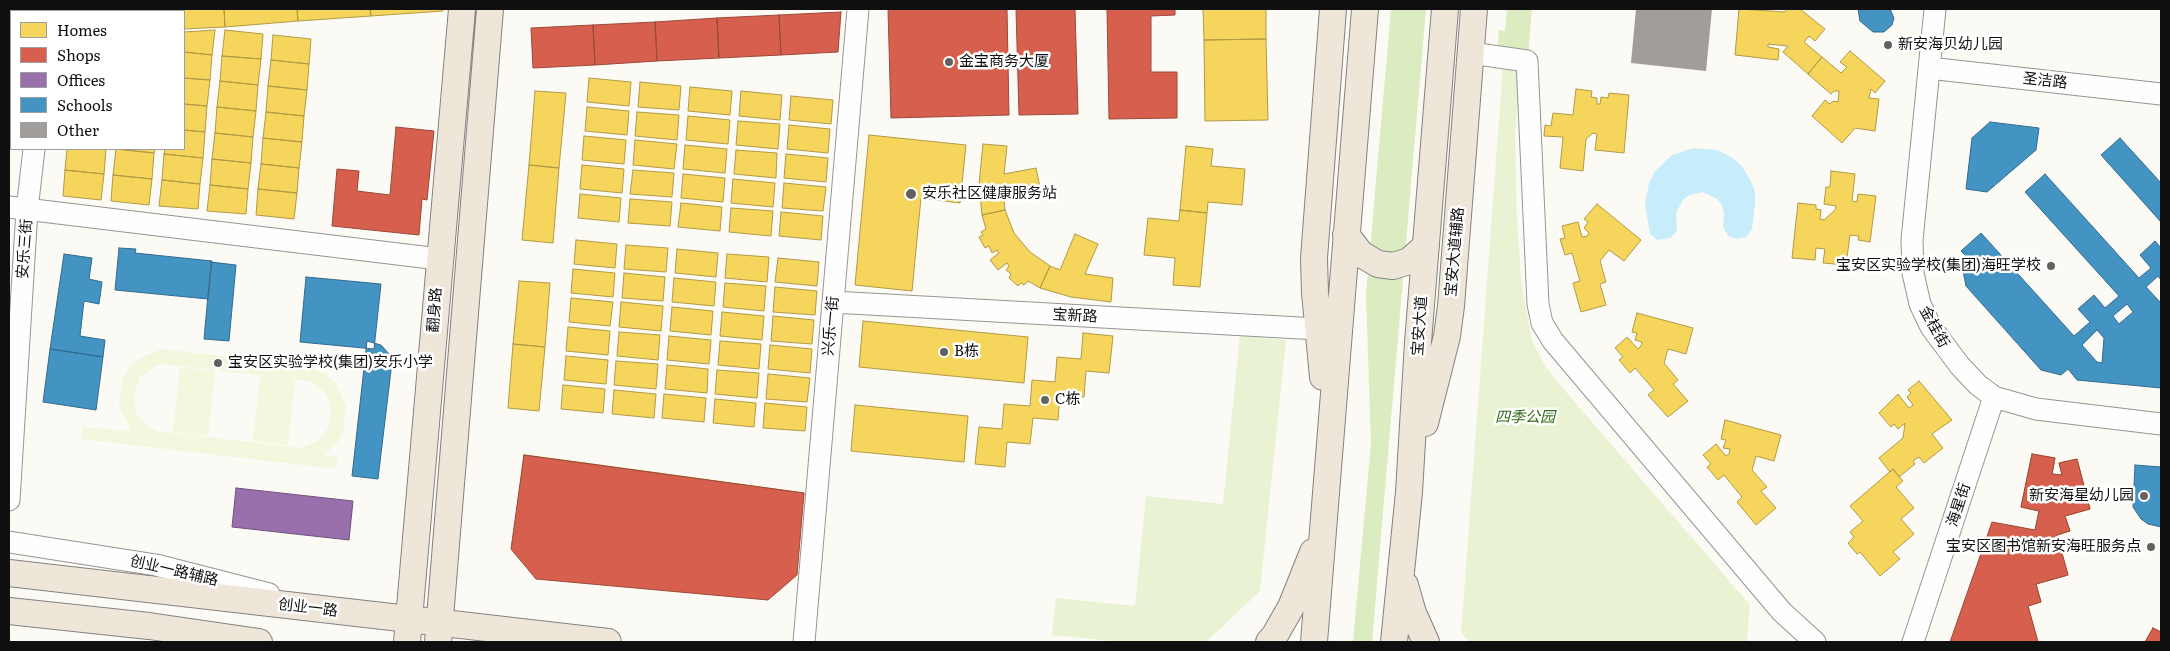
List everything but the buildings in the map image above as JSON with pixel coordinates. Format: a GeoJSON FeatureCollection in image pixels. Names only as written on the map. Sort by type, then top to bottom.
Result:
{"type":"FeatureCollection","features":[{"type":"Feature","properties":{"kind":"main road","name":"翻身路"},"geometry":{"type":"LineString","coordinates":[[409,631],[439,259],[462,9]]}},
{"type":"Feature","properties":{"kind":"main road","name":"翻身路"},"geometry":{"type":"LineString","coordinates":[[439,633],[490,9]]}},
{"type":"Feature","properties":{"kind":"main road"},"geometry":{"type":"LineString","coordinates":[[1328,457],[1314,258],[1332,9]]}},
{"type":"Feature","properties":{"kind":"main road"},"geometry":{"type":"LineString","coordinates":[[1314,642],[1365,9]]}},
{"type":"Feature","properties":{"kind":"main road","name":"宝安大道"},"geometry":{"type":"LineString","coordinates":[[1394,642],[1409,492],[1426,246],[1446,9]]}},
{"type":"Feature","properties":{"kind":"main road","name":"宝安大道辅路"},"geometry":{"type":"LineString","coordinates":[[1409,492],[1447,336],[1474,9]]}},
{"type":"Feature","properties":{"kind":"main road"},"geometry":{"type":"LineString","coordinates":[[1346,235],[1361,254],[1378,264],[1393,266],[1410,261],[1426,246]]}},
{"type":"Feature","properties":{"kind":"main road"},"geometry":{"type":"LineString","coordinates":[[1269,642],[1291,607],[1324,520]]}},
{"type":"Feature","properties":{"kind":"main road"},"geometry":{"type":"LineString","coordinates":[[1401,568],[1413,613],[1426,642]]}},
{"type":"Feature","properties":{"kind":"main road","name":"创业一路"},"geometry":{"type":"LineString","coordinates":[[9,573],[161,589],[337,611],[409,631],[608,642]]}},
{"type":"Feature","properties":{"kind":"main road"},"geometry":{"type":"LineString","coordinates":[[9,611],[149,626],[259,642]]}},
{"type":"Feature","properties":{"kind":"street","name":"兴乐一街"},"geometry":{"type":"LineString","coordinates":[[804,642],[858,9]]}},
{"type":"Feature","properties":{"kind":"street","name":"金桂街"},"geometry":{"type":"LineString","coordinates":[[1935,9],[1912,240],[1913,273],[1920,304],[1944,348],[1978,385],[1994,397],[2036,408],[2161,424]]}},
{"type":"Feature","properties":{"kind":"street"},"geometry":{"type":"LineString","coordinates":[[1471,53],[1527,61],[1538,304],[1542,323],[1553,341],[1782,612],[1815,642]]}},
{"type":"Feature","properties":{"kind":"street","name":"圣洁路"},"geometry":{"type":"LineString","coordinates":[[1929,68],[2161,94]]}},
{"type":"Feature","properties":{"kind":"street","name":"安乐三街"},"geometry":{"type":"LineString","coordinates":[[9,500],[18,208],[34,150]]}},
{"type":"Feature","properties":{"kind":"street"},"geometry":{"type":"LineString","coordinates":[[18,208],[439,259]]}},
{"type":"Feature","properties":{"kind":"street","name":"宝新路"},"geometry":{"type":"LineString","coordinates":[[833,302],[1318,328]]}},
{"type":"Feature","properties":{"kind":"street","name":"海星街"},"geometry":{"type":"LineString","coordinates":[[1913,642],[1994,397]]}},
{"type":"Feature","properties":{"kind":"street","name":"创业一路辅路"},"geometry":{"type":"LineString","coordinates":[[9,542],[156,565],[337,611]]}},
{"type":"Feature","properties":{"kind":"green space"},"geometry":{"type":"Polygon","coordinates":[[[1391,9],[1426,9],[1372,642],[1353,642],[1371,444],[1366,295],[1391,9]]]}},
{"type":"Feature","properties":{"kind":"green space"},"geometry":{"type":"Polygon","coordinates":[[[1507,9],[1532,9],[1528,55],[1497,51],[1499,30],[1505,31],[1507,9]]]}},
{"type":"Feature","properties":{"kind":"green space","name":"四季公园"},"geometry":{"type":"Polygon","coordinates":[[[1503,65],[1521,66],[1515,137],[1517,219],[1521,279],[1532,341],[1544,364],[1560,385],[1750,605],[1747,642],[1470,642],[1461,633],[1503,65]]]}},
{"type":"Feature","properties":{"kind":"green space"},"geometry":{"type":"Polygon","coordinates":[[[1240,335],[1286,340],[1260,591],[1206,642],[1122,642],[1052,635],[1056,598],[1135,606],[1146,496],[1223,504],[1240,335]]]}},
{"type":"Feature","properties":{"kind":"green space"},"geometry":{"type":"Polygon","coordinates":[[[161,349],[303,365],[326,374],[336,383],[346,407],[343,432],[337,443],[324,455],[338,457],[336,469],[81,439],[82,427],[131,431],[119,405],[122,380],[129,368],[138,359],[161,349]],[[163,364],[155,366],[140,377],[134,394],[136,412],[141,420],[156,431],[302,448],[318,441],[329,427],[331,409],[329,400],[324,392],[310,381],[163,364]]]}},
{"type":"Feature","properties":{"kind":"green space"},"geometry":{"type":"Polygon","coordinates":[[[180,367],[215,371],[208,436],[173,432],[180,367]]]}},
{"type":"Feature","properties":{"kind":"green space"},"geometry":{"type":"Polygon","coordinates":[[[260,376],[295,380],[288,445],[253,441],[260,376]]]}},
{"type":"Feature","properties":{"kind":"water"},"geometry":{"type":"Polygon","coordinates":[[[1694,148],[1717,150],[1731,157],[1741,165],[1750,179],[1755,192],[1755,205],[1752,229],[1746,237],[1737,239],[1728,236],[1723,227],[1724,213],[1722,205],[1717,199],[1703,192],[1689,195],[1683,200],[1676,213],[1677,231],[1671,238],[1657,240],[1650,234],[1645,204],[1649,183],[1655,171],[1672,155],[1694,148]]]}},
{"type":"Feature","properties":{"kind":"place","name":"新安海贝幼儿园"},"geometry":{"type":"Point","coordinates":[1888,45]}},
{"type":"Feature","properties":{"kind":"place","name":"金宝商务大厦"},"geometry":{"type":"Point","coordinates":[949,62]}},
{"type":"Feature","properties":{"kind":"place","name":"安乐社区健康服务站"},"geometry":{"type":"Point","coordinates":[911,194]}},
{"type":"Feature","properties":{"kind":"place","name":"宝安区实验学校(集团)海旺学校"},"geometry":{"type":"Point","coordinates":[2051,266]}},
{"type":"Feature","properties":{"kind":"place","name":"B栋"},"geometry":{"type":"Point","coordinates":[944,352]}},
{"type":"Feature","properties":{"kind":"place","name":"宝安区实验学校(集团)安乐小学"},"geometry":{"type":"Point","coordinates":[218,363]}},
{"type":"Feature","properties":{"kind":"place","name":"C栋"},"geometry":{"type":"Point","coordinates":[1045,400]}},
{"type":"Feature","properties":{"kind":"place","name":"新安海星幼儿园"},"geometry":{"type":"Point","coordinates":[2144,496]}},
{"type":"Feature","properties":{"kind":"place","name":"宝安区图书馆新安海旺服务点"},"geometry":{"type":"Point","coordinates":[2151,547]}}]}
